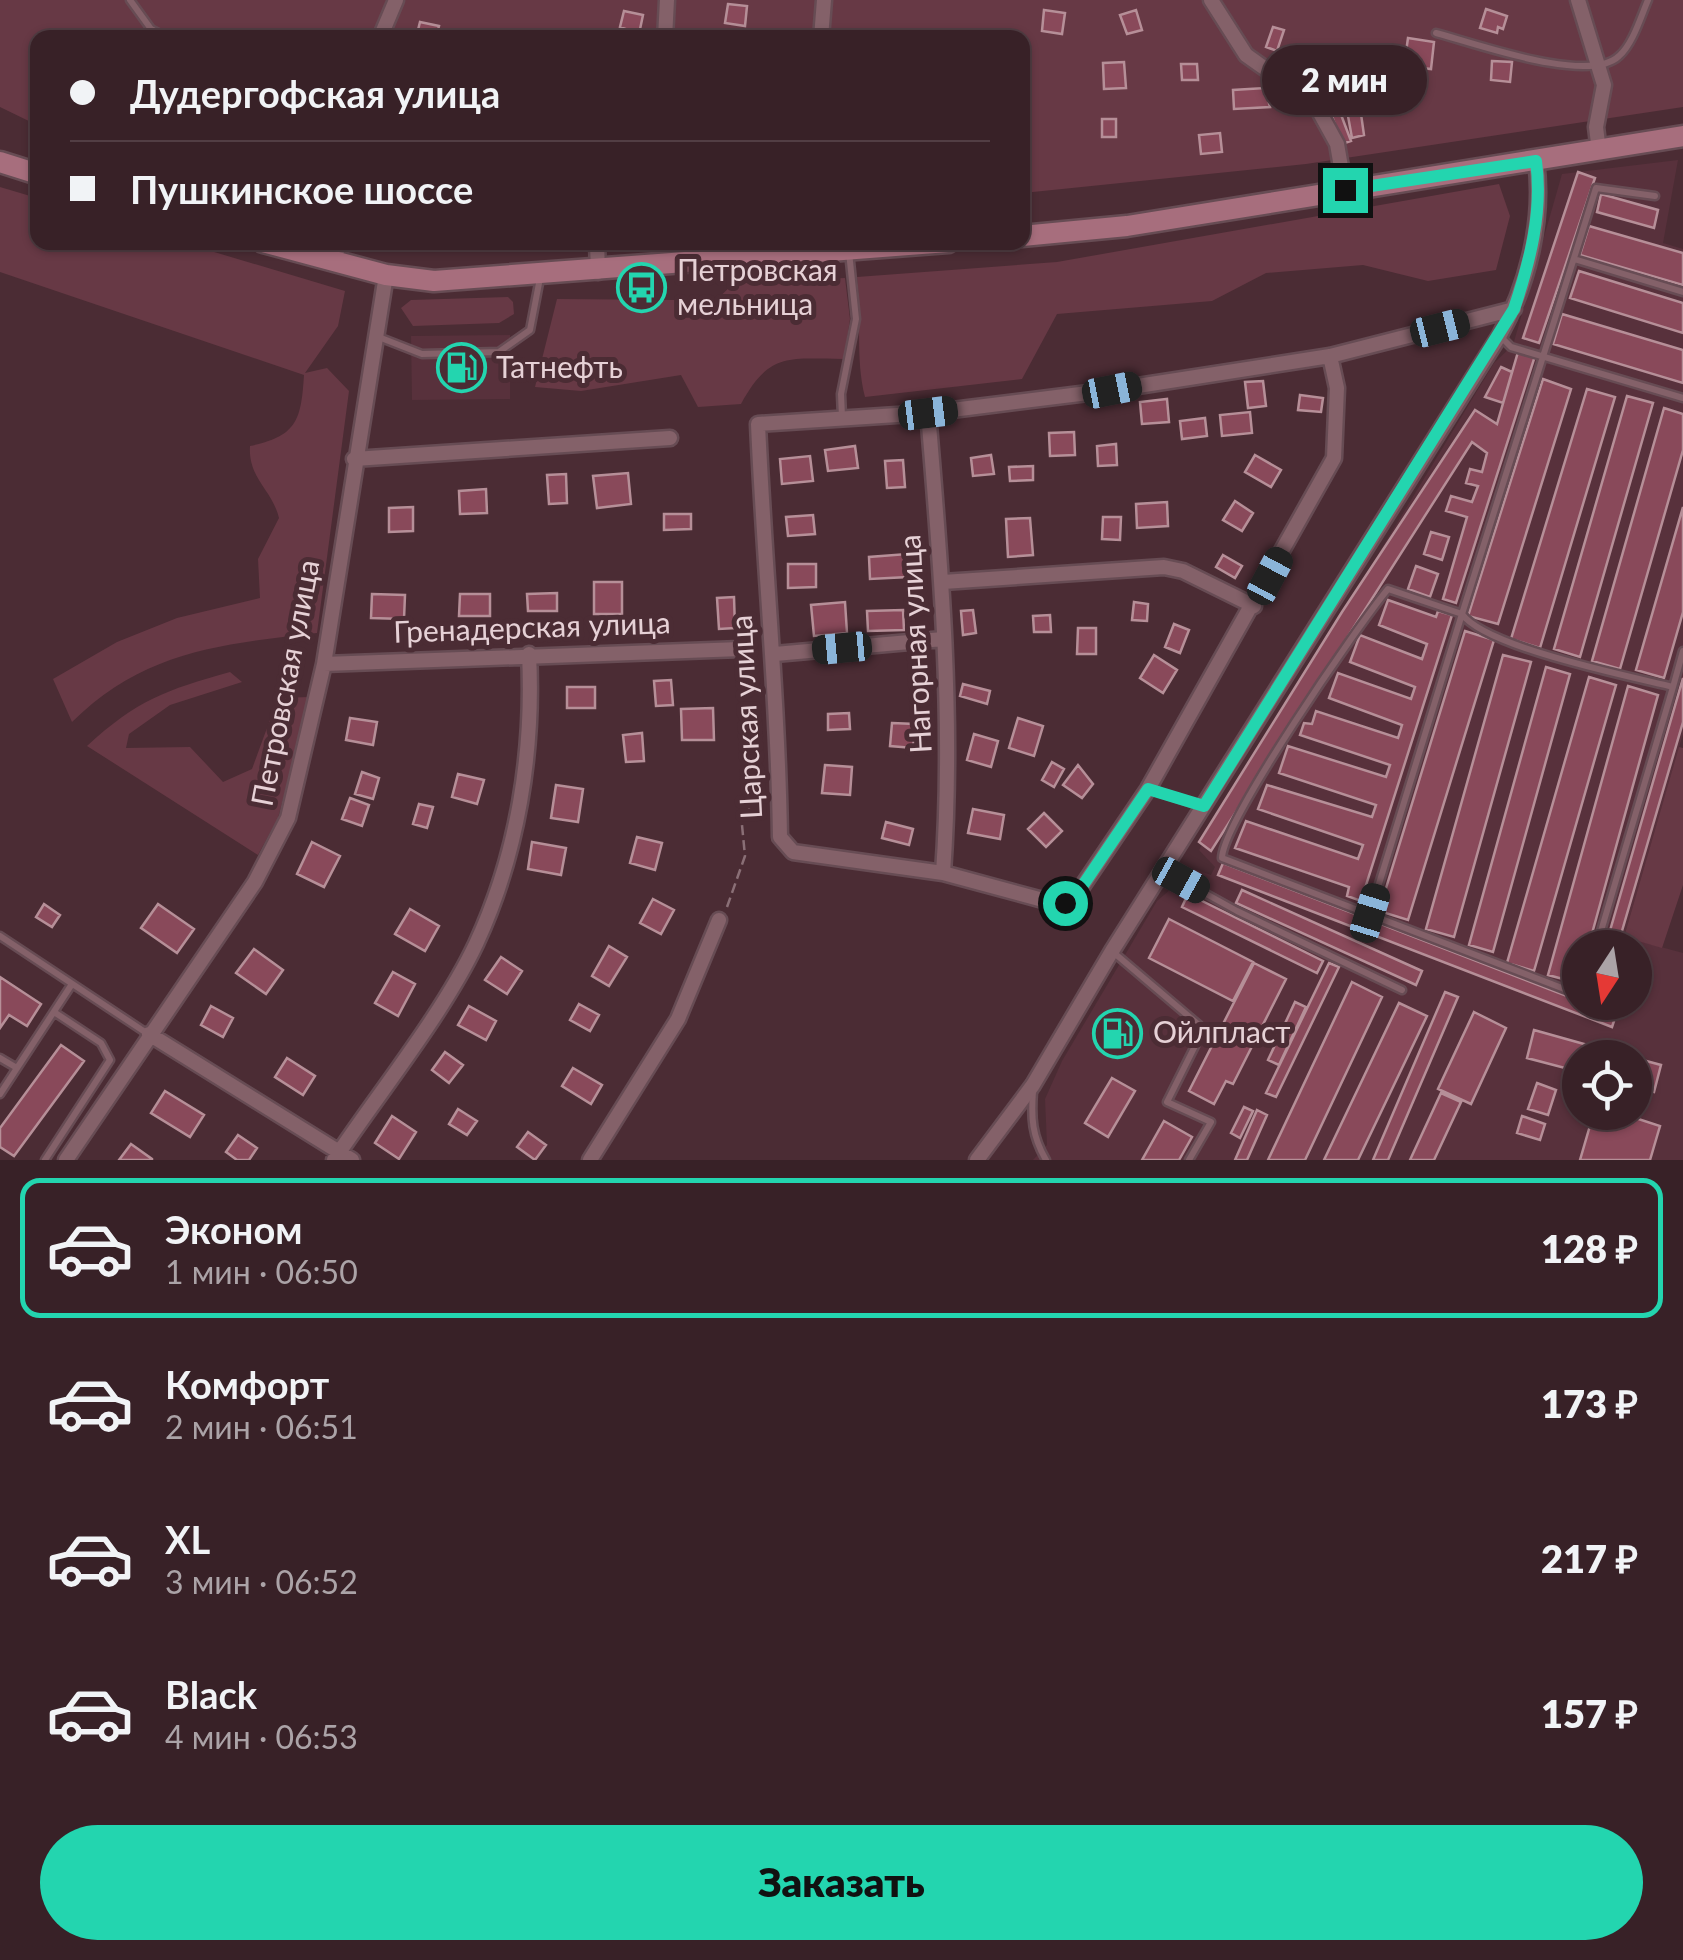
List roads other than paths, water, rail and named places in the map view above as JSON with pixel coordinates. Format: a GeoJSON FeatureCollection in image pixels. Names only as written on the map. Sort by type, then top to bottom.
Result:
{"type":"FeatureCollection","features":[{"type":"Feature","properties":{"kind":"main road"},"geometry":{"type":"LineString","coordinates":[[1030,235],[1127,226],[1683,136]]}},
{"type":"Feature","properties":{"kind":"main road"},"geometry":{"type":"LineString","coordinates":[[0,162],[30,171]]}},
{"type":"Feature","properties":{"kind":"main road"},"geometry":{"type":"LineString","coordinates":[[337,252],[386,276],[434,281],[598,272],[833,250]]}},
{"type":"Feature","properties":{"kind":"street"},"geometry":{"type":"LineString","coordinates":[[383,30],[396,0]]}},
{"type":"Feature","properties":{"kind":"street"},"geometry":{"type":"LineString","coordinates":[[665,30],[666,0]]}},
{"type":"Feature","properties":{"kind":"street"},"geometry":{"type":"LineString","coordinates":[[822,30],[824,0]]}},
{"type":"Feature","properties":{"kind":"street"},"geometry":{"type":"LineString","coordinates":[[1211,0],[1246,55],[1315,104],[1336,144],[1345,190]]}},
{"type":"Feature","properties":{"kind":"street"},"geometry":{"type":"LineString","coordinates":[[1578,0],[1604,85],[1596,127],[1599,151]]}},
{"type":"Feature","properties":{"kind":"street"},"geometry":{"type":"LineString","coordinates":[[977,1160],[1034,1085],[1112,951],[1500,335],[1514,309],[1529,260],[1540,191],[1536,161]]}},
{"type":"Feature","properties":{"kind":"street"},"geometry":{"type":"LineString","coordinates":[[597,250],[598,272]]}},
{"type":"Feature","properties":{"kind":"street","name":"Петровская улица"},"geometry":{"type":"LineString","coordinates":[[66,1160],[278,843],[300,781],[324,664],[386,276]]}},
{"type":"Feature","properties":{"kind":"street"},"geometry":{"type":"LineString","coordinates":[[842,418],[928,413],[1330,356],[1514,309]]}},
{"type":"Feature","properties":{"kind":"street"},"geometry":{"type":"LineString","coordinates":[[1148,789],[1334,458],[1337,388],[1330,356]]}},
{"type":"Feature","properties":{"kind":"street","name":"Нагорная улица"},"geometry":{"type":"LineString","coordinates":[[928,413],[942,582],[950,782],[943,874]]}},
{"type":"Feature","properties":{"kind":"street","name":"Царская улица"},"geometry":{"type":"LineString","coordinates":[[842,418],[758,424],[764,561],[775,654],[780,837],[793,852],[943,874],[1065,903],[1075,897],[1148,789]]}},
{"type":"Feature","properties":{"kind":"street"},"geometry":{"type":"LineString","coordinates":[[354,459],[670,438]]}},
{"type":"Feature","properties":{"kind":"street"},"geometry":{"type":"LineString","coordinates":[[942,582],[1164,567],[1183,571],[1254,606]]}},
{"type":"Feature","properties":{"kind":"street"},"geometry":{"type":"LineString","coordinates":[[775,654],[943,639]]}},
{"type":"Feature","properties":{"kind":"street","name":"Гренадерская улица"},"geometry":{"type":"LineString","coordinates":[[324,664],[529,654],[741,650]]}},
{"type":"Feature","properties":{"kind":"street"},"geometry":{"type":"LineString","coordinates":[[150,1034],[342,1157],[476,944],[506,860],[522,792],[532,714],[529,654]]}},
{"type":"Feature","properties":{"kind":"street"},"geometry":{"type":"LineString","coordinates":[[590,1160],[678,1018],[719,920]]}},
{"type":"Feature","properties":{"kind":"lane"},"geometry":{"type":"LineString","coordinates":[[130,0],[153,30]]}},
{"type":"Feature","properties":{"kind":"lane"},"geometry":{"type":"LineString","coordinates":[[1436,34],[1520,56],[1596,68],[1619,56],[1648,0]]}},
{"type":"Feature","properties":{"kind":"lane"},"geometry":{"type":"LineString","coordinates":[[1370,913],[1596,188],[1655,196]]}},
{"type":"Feature","properties":{"kind":"lane"},"geometry":{"type":"LineString","coordinates":[[842,418],[841,394],[856,319],[844,250]]}},
{"type":"Feature","properties":{"kind":"lane"},"geometry":{"type":"LineString","coordinates":[[1574,259],[1683,292]]}},
{"type":"Feature","properties":{"kind":"lane"},"geometry":{"type":"LineString","coordinates":[[375,336],[422,354],[499,352],[530,330],[540,276]]}},
{"type":"Feature","properties":{"kind":"lane"},"geometry":{"type":"LineString","coordinates":[[1500,335],[1511,347],[1683,398]]}},
{"type":"Feature","properties":{"kind":"lane"},"geometry":{"type":"LineString","coordinates":[[1562,987],[1222,858],[1222,848],[1359,624],[1388,589],[1462,614],[1468,622],[1515,647],[1673,687]]}},
{"type":"Feature","properties":{"kind":"lane"},"geometry":{"type":"LineString","coordinates":[[1601,930],[1683,651]]}},
{"type":"Feature","properties":{"kind":"lane"},"geometry":{"type":"LineString","coordinates":[[1148,789],[1204,806]]}},
{"type":"Feature","properties":{"kind":"lane"},"geometry":{"type":"LineString","coordinates":[[1163,870],[1237,912],[1402,990]]}},
{"type":"Feature","properties":{"kind":"lane"},"geometry":{"type":"LineString","coordinates":[[0,936],[150,1034]]}},
{"type":"Feature","properties":{"kind":"lane"},"geometry":{"type":"LineString","coordinates":[[1112,951],[1199,1025],[1198,1040],[1167,1102],[1210,1122],[1189,1160]]}},
{"type":"Feature","properties":{"kind":"lane"},"geometry":{"type":"LineString","coordinates":[[0,1094],[72,984]]}},
{"type":"Feature","properties":{"kind":"lane"},"geometry":{"type":"LineString","coordinates":[[45,1160],[110,1060],[101,1043],[54,1012]]}},
{"type":"Feature","properties":{"kind":"lane"},"geometry":{"type":"LineString","coordinates":[[0,1058],[17,1068]]}},
{"type":"Feature","properties":{"kind":"lane"},"geometry":{"type":"LineString","coordinates":[[1034,1085],[1031,1120],[1036,1142],[1046,1160]]}},
{"type":"Feature","properties":{"kind":"place","name":"Петровская мельница"},"geometry":{"type":"Point","coordinates":[642,288]}},
{"type":"Feature","properties":{"kind":"place","name":"Татнефть"},"geometry":{"type":"Point","coordinates":[461,368]}},
{"type":"Feature","properties":{"kind":"place","name":"Ойлпласт"},"geometry":{"type":"Point","coordinates":[1118,1033]}}]}
